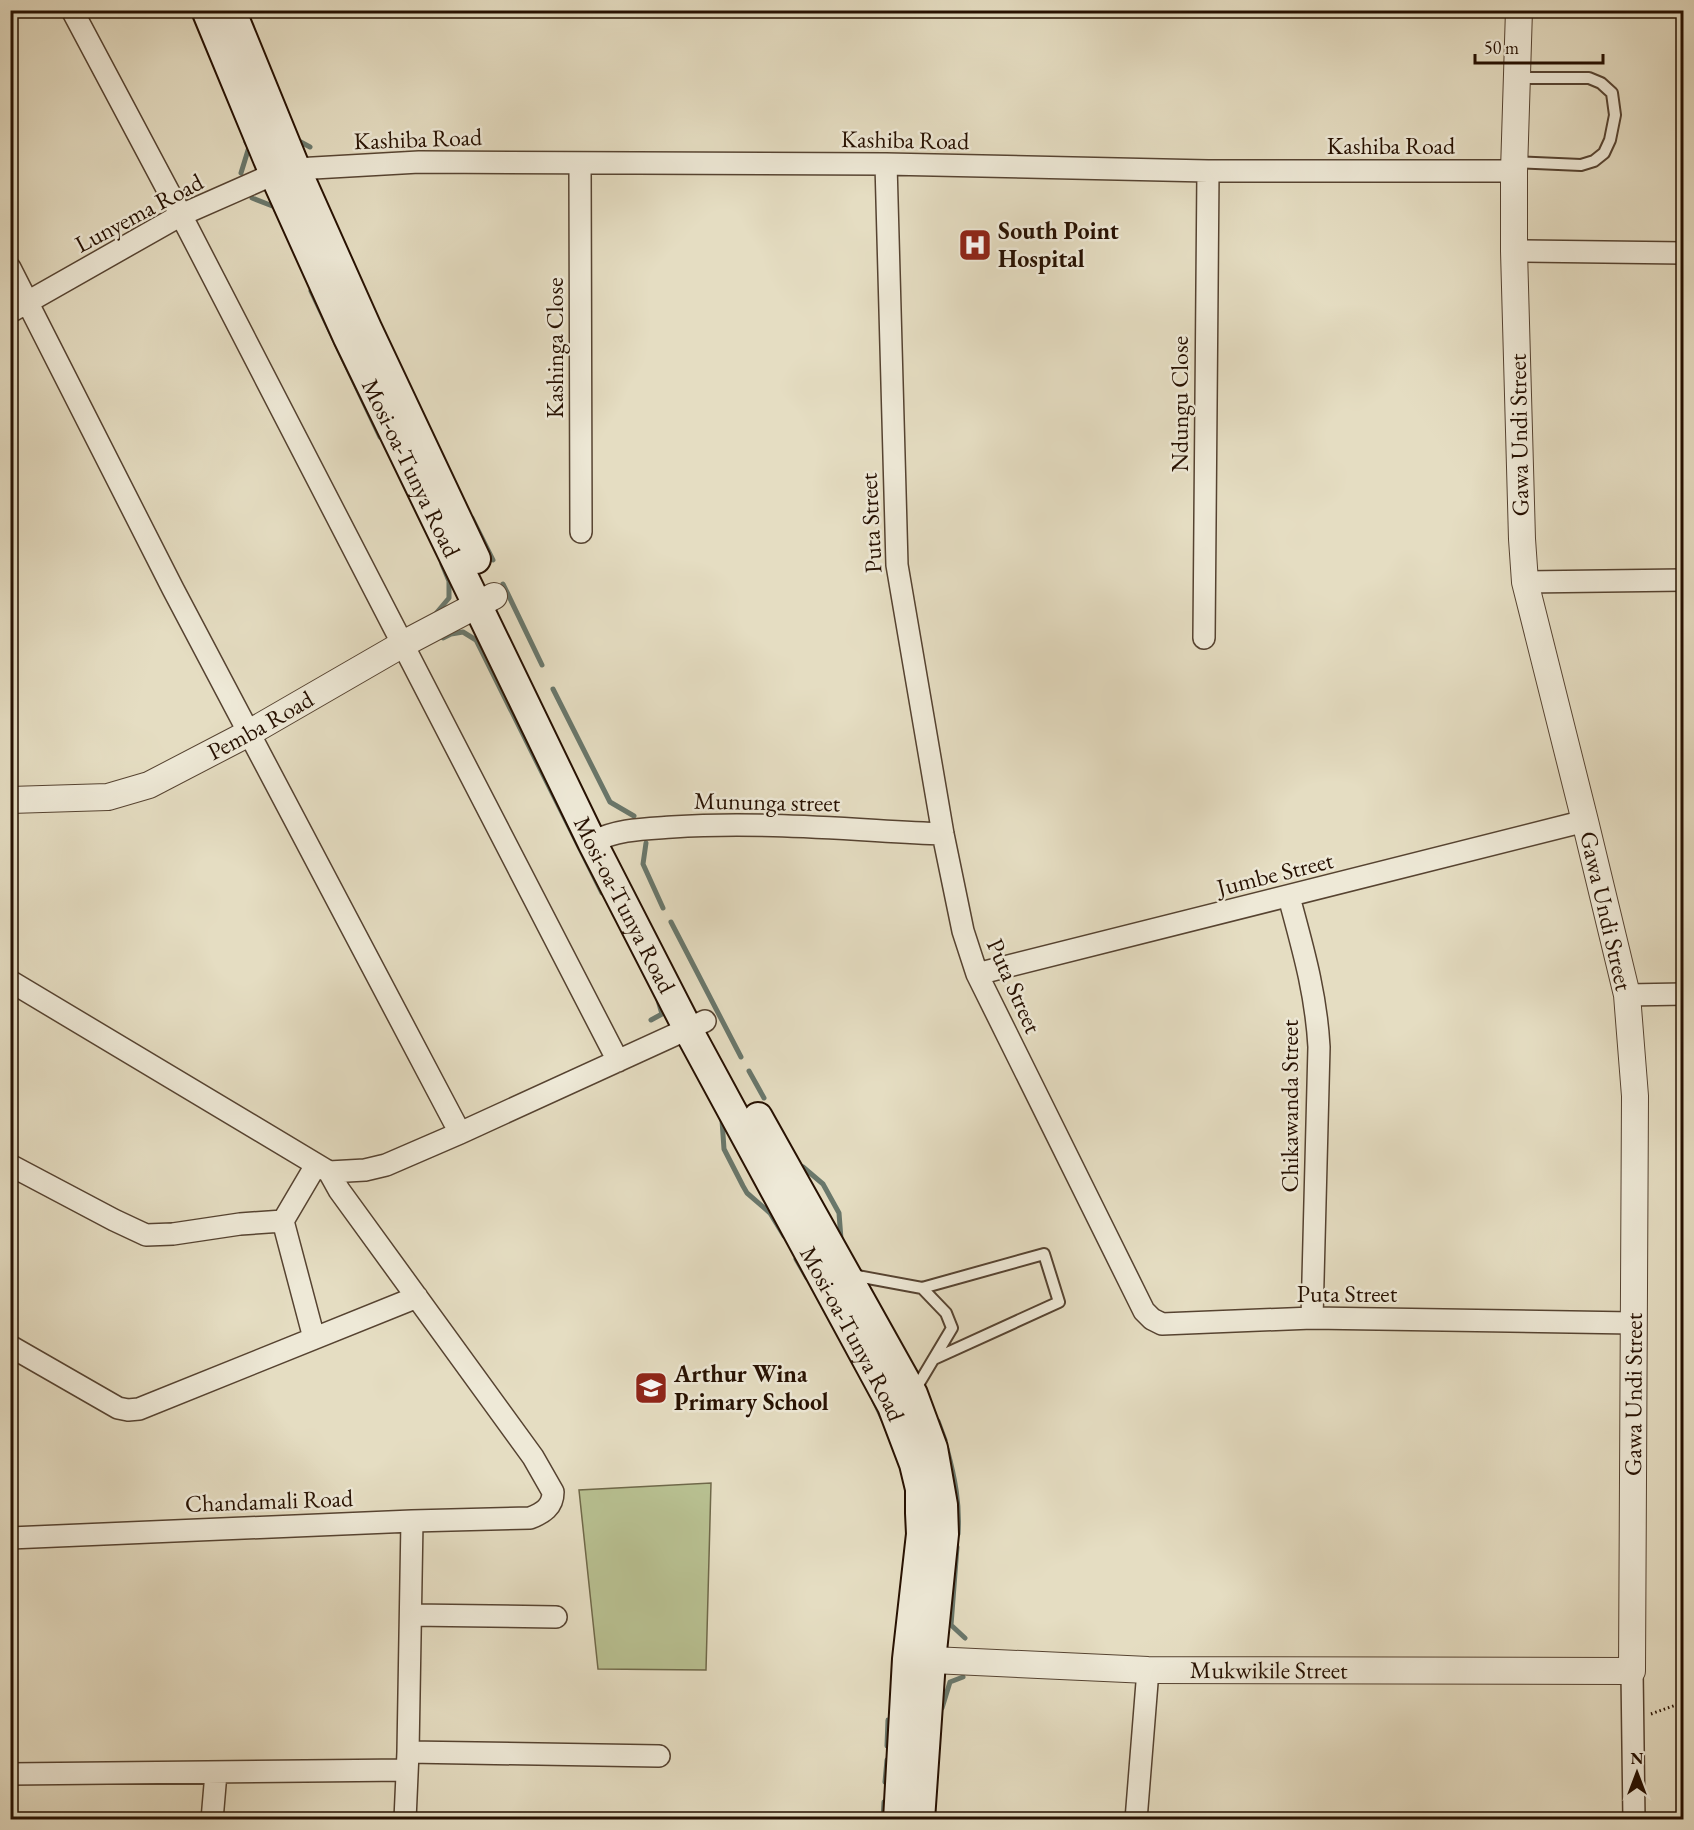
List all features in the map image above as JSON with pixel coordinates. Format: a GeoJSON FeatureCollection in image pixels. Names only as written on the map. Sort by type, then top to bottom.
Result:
{"type":"FeatureCollection","features":[{"type":"Feature","properties":{"kind":"main road","name":"Mosi-oa-Tunya Road"},"geometry":{"type":"LineString","coordinates":[[206,10],[285,171],[367,328],[485,601],[600,838],[892,1406],[901,1428],[920,1489],[920,1820]]}},
{"type":"Feature","properties":{"kind":"main road","name":"Mosi-oa-Tunya Road"},"geometry":{"type":"LineString","coordinates":[[231,10],[285,171]]}},
{"type":"Feature","properties":{"kind":"main road","name":"Mosi-oa-Tunya Road"},"geometry":{"type":"LineString","coordinates":[[697,1025],[846,1274],[913,1394],[933,1448],[943,1505],[944,1534],[919,1660],[898,1820]]}},
{"type":"Feature","properties":{"kind":"street"},"geometry":{"type":"LineString","coordinates":[[72,10],[181,215],[618,1061]]}},
{"type":"Feature","properties":{"kind":"street","name":"Gawa Undi Street"},"geometry":{"type":"LineString","coordinates":[[1519,10],[1514,251],[1525,582],[1627,995],[1635,1096],[1632,1671],[1634,1820]]}},
{"type":"Feature","properties":{"kind":"street","name":"Kashiba Road"},"geometry":{"type":"LineString","coordinates":[[285,171],[420,162],[886,164],[1208,171],[1514,167]]}},
{"type":"Feature","properties":{"kind":"street","name":"Kashinga Close"},"geometry":{"type":"LineString","coordinates":[[580,163],[581,532]]}},
{"type":"Feature","properties":{"kind":"street","name":"Puta Street"},"geometry":{"type":"LineString","coordinates":[[886,164],[897,565],[943,834],[963,932],[977,975],[1144,1311],[1152,1319],[1162,1324],[1312,1318],[1633,1323]]}},
{"type":"Feature","properties":{"kind":"street","name":"Lunyema Road"},"geometry":{"type":"LineString","coordinates":[[19,307],[181,215],[285,171]]}},
{"type":"Feature","properties":{"kind":"street","name":"Ndungu Close"},"geometry":{"type":"LineString","coordinates":[[1204,638],[1208,171]]}},
{"type":"Feature","properties":{"kind":"street"},"geometry":{"type":"LineString","coordinates":[[1514,251],[1683,253]]}},
{"type":"Feature","properties":{"kind":"street"},"geometry":{"type":"LineString","coordinates":[[10,268],[19,307],[168,579],[460,1133]]}},
{"type":"Feature","properties":{"kind":"street"},"geometry":{"type":"LineString","coordinates":[[1525,582],[1683,580]]}},
{"type":"Feature","properties":{"kind":"street","name":"Pemba Road"},"geometry":{"type":"LineString","coordinates":[[10,800],[108,797],[149,786],[249,733],[403,644],[485,601]]}},
{"type":"Feature","properties":{"kind":"street","name":"Jumbe Street"},"geometry":{"type":"LineString","coordinates":[[977,975],[1585,820]]}},
{"type":"Feature","properties":{"kind":"street","name":"Mununga street"},"geometry":{"type":"LineString","coordinates":[[600,838],[637,829],[700,825],[943,834]]}},
{"type":"Feature","properties":{"kind":"street","name":"Chikawanda Street"},"geometry":{"type":"LineString","coordinates":[[1289,897],[1314,989],[1318,1019],[1312,1318]]}},
{"type":"Feature","properties":{"kind":"street"},"geometry":{"type":"LineString","coordinates":[[10,981],[322,1169],[417,1297],[149,1407],[128,1410],[118,1408],[10,1346]]}},
{"type":"Feature","properties":{"kind":"street"},"geometry":{"type":"LineString","coordinates":[[1627,995],[1683,994]]}},
{"type":"Feature","properties":{"kind":"street"},"geometry":{"type":"LineString","coordinates":[[322,1169],[365,1170],[386,1165],[697,1025]]}},
{"type":"Feature","properties":{"kind":"street"},"geometry":{"type":"LineString","coordinates":[[10,1165],[114,1220],[146,1234],[161,1235],[240,1224],[283,1221],[322,1169]]}},
{"type":"Feature","properties":{"kind":"street"},"geometry":{"type":"LineString","coordinates":[[283,1221],[314,1338]]}},
{"type":"Feature","properties":{"kind":"street","name":"Chandamali Road"},"geometry":{"type":"LineString","coordinates":[[10,1538],[530,1518],[540,1514],[549,1507],[553,1492],[532,1458],[417,1297]]}},
{"type":"Feature","properties":{"kind":"street"},"geometry":{"type":"LineString","coordinates":[[405,1820],[412,1521]]}},
{"type":"Feature","properties":{"kind":"street"},"geometry":{"type":"LineString","coordinates":[[411,1615],[556,1617]]}},
{"type":"Feature","properties":{"kind":"street","name":"Mukwikile Street"},"geometry":{"type":"LineString","coordinates":[[919,1660],[1148,1670],[1632,1671]]}},
{"type":"Feature","properties":{"kind":"street"},"geometry":{"type":"LineString","coordinates":[[1137,1820],[1148,1670]]}},
{"type":"Feature","properties":{"kind":"street"},"geometry":{"type":"LineString","coordinates":[[10,1774],[216,1773],[408,1761],[659,1756]]}},
{"type":"Feature","properties":{"kind":"street"},"geometry":{"type":"LineString","coordinates":[[212,1820],[216,1773]]}},
{"type":"Feature","properties":{"kind":"lane"},"geometry":{"type":"LineString","coordinates":[[1514,167],[1581,165],[1594,161],[1604,153],[1615,115],[1612,93],[1601,83],[1589,78],[1517,78]]}},
{"type":"Feature","properties":{"kind":"lane"},"geometry":{"type":"LineString","coordinates":[[846,1274],[922,1288],[1044,1254],[1059,1302],[934,1359]]}},
{"type":"Feature","properties":{"kind":"lane"},"geometry":{"type":"LineString","coordinates":[[913,1394],[952,1328],[946,1313],[922,1288]]}},
{"type":"Feature","properties":{"kind":"path"},"geometry":{"type":"LineString","coordinates":[[1632,1721],[1683,1702]]}},
{"type":"Feature","properties":{"kind":"green space"},"geometry":{"type":"Polygon","coordinates":[[[711,1483],[706,1670],[598,1669],[579,1490],[711,1483]]]}},
{"type":"Feature","properties":{"kind":"waterway"},"geometry":{"type":"LineString","coordinates":[[296,138],[310,147]]}},
{"type":"Feature","properties":{"kind":"waterway"},"geometry":{"type":"LineString","coordinates":[[241,173],[249,147],[246,142]]}},
{"type":"Feature","properties":{"kind":"waterway"},"geometry":{"type":"LineString","coordinates":[[252,198],[275,207],[276,211]]}},
{"type":"Feature","properties":{"kind":"waterway"},"geometry":{"type":"LineString","coordinates":[[311,291],[380,437]]}},
{"type":"Feature","properties":{"kind":"waterway"},"geometry":{"type":"LineString","coordinates":[[472,518],[493,560]]}},
{"type":"Feature","properties":{"kind":"waterway"},"geometry":{"type":"LineString","coordinates":[[433,617],[449,598],[449,581],[442,564]]}},
{"type":"Feature","properties":{"kind":"waterway"},"geometry":{"type":"LineString","coordinates":[[503,584],[542,665]]}},
{"type":"Feature","properties":{"kind":"waterway"},"geometry":{"type":"LineString","coordinates":[[443,638],[463,632],[476,640],[602,893]]}},
{"type":"Feature","properties":{"kind":"waterway"},"geometry":{"type":"LineString","coordinates":[[553,689],[610,802],[634,816]]}},
{"type":"Feature","properties":{"kind":"waterway"},"geometry":{"type":"LineString","coordinates":[[646,843],[643,864],[663,908]]}},
{"type":"Feature","properties":{"kind":"waterway"},"geometry":{"type":"LineString","coordinates":[[671,922],[741,1057]]}},
{"type":"Feature","properties":{"kind":"waterway"},"geometry":{"type":"LineString","coordinates":[[651,1020],[662,1014],[658,1000]]}},
{"type":"Feature","properties":{"kind":"waterway"},"geometry":{"type":"LineString","coordinates":[[749,1071],[764,1098]]}},
{"type":"Feature","properties":{"kind":"waterway"},"geometry":{"type":"LineString","coordinates":[[720,1116],[724,1149],[743,1186],[747,1193],[770,1213],[784,1236]]}},
{"type":"Feature","properties":{"kind":"waterway"},"geometry":{"type":"LineString","coordinates":[[803,1167],[823,1184],[839,1213],[841,1239]]}},
{"type":"Feature","properties":{"kind":"waterway"},"geometry":{"type":"LineString","coordinates":[[796,1259],[807,1278]]}},
{"type":"Feature","properties":{"kind":"waterway"},"geometry":{"type":"LineString","coordinates":[[874,1401],[883,1420]]}},
{"type":"Feature","properties":{"kind":"waterway"},"geometry":{"type":"LineString","coordinates":[[938,1421],[945,1440]]}},
{"type":"Feature","properties":{"kind":"waterway"},"geometry":{"type":"LineString","coordinates":[[947,1449],[956,1491],[958,1534]]}},
{"type":"Feature","properties":{"kind":"waterway"},"geometry":{"type":"LineString","coordinates":[[957,1547],[951,1625],[965,1638]]}},
{"type":"Feature","properties":{"kind":"waterway"},"geometry":{"type":"LineString","coordinates":[[942,1708],[950,1682],[963,1677]]}},
{"type":"Feature","properties":{"kind":"waterway"},"geometry":{"type":"LineString","coordinates":[[887,1746],[888,1720]]}},
{"type":"Feature","properties":{"kind":"waterway"},"geometry":{"type":"LineString","coordinates":[[885,1782],[887,1760]]}},
{"type":"Feature","properties":{"kind":"waterway"},"geometry":{"type":"LineString","coordinates":[[883,1820],[884,1802]]}},
{"type":"Feature","properties":{"kind":"place","name":"South Point Hospital"},"geometry":{"type":"Point","coordinates":[975,245]}},
{"type":"Feature","properties":{"kind":"place","name":"Arthur Wina Primary School"},"geometry":{"type":"Point","coordinates":[651,1388]}}]}
